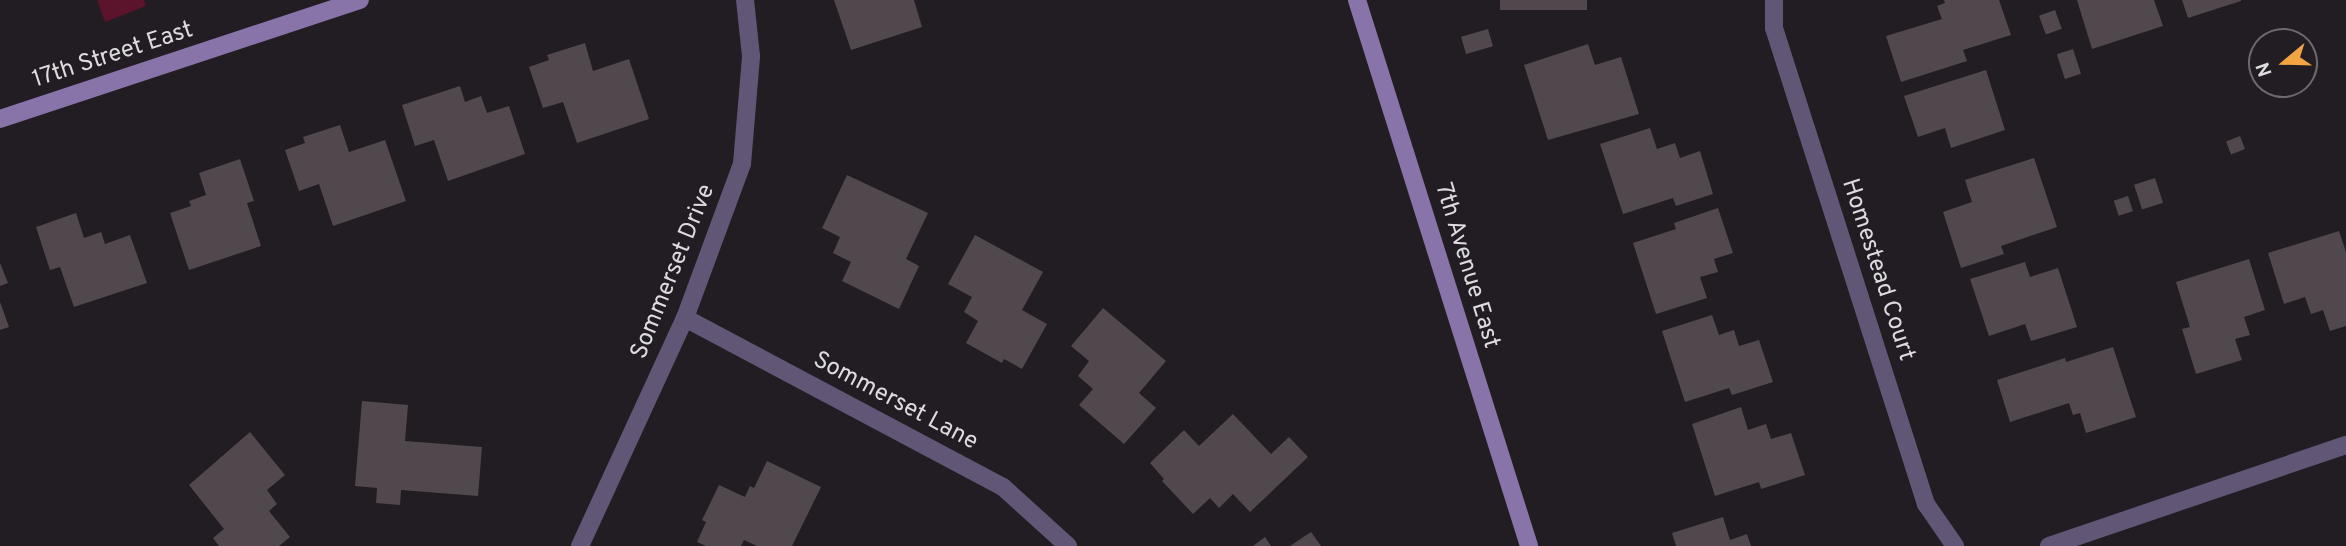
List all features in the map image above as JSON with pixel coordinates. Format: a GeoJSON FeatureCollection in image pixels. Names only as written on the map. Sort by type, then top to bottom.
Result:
{"type":"FeatureCollection","features":[{"type":"Feature","properties":{"kind":"street","name":"17th Street East"},"geometry":{"type":"LineString","coordinates":[[0,119],[360,0]]}},
{"type":"Feature","properties":{"kind":"street","name":"Sommerset Drive"},"geometry":{"type":"LineString","coordinates":[[580,546],[685,318],[742,164],[751,56],[744,0]]}},
{"type":"Feature","properties":{"kind":"street","name":"7th Avenue East"},"geometry":{"type":"LineString","coordinates":[[1357,0],[1529,546]]}},
{"type":"Feature","properties":{"kind":"street","name":"Homestead Court"},"geometry":{"type":"LineString","coordinates":[[1774,0],[1774,28],[1926,503],[1955,546]]}},
{"type":"Feature","properties":{"kind":"street","name":"Sommerset Lane"},"geometry":{"type":"LineString","coordinates":[[685,318],[1003,487],[1068,546]]}},
{"type":"Feature","properties":{"kind":"street"},"geometry":{"type":"LineString","coordinates":[[2049,546],[2346,445]]}},
{"type":"Feature","properties":{"kind":"shaded area"},"geometry":{"type":"Polygon","coordinates":[[[97,0],[144,0],[146,6],[105,22],[97,0]]]}},
{"type":"Feature","properties":{"kind":"building"},"geometry":{"type":"Polygon","coordinates":[[[834,0],[914,0],[922,27],[851,50],[834,0]]]}},
{"type":"Feature","properties":{"kind":"building"},"geometry":{"type":"Polygon","coordinates":[[[1500,0],[1587,0],[1587,10],[1500,10],[1500,0]]]}},
{"type":"Feature","properties":{"kind":"building"},"geometry":{"type":"Polygon","coordinates":[[[1944,0],[1999,0],[2011,35],[1963,50],[1967,61],[1901,82],[1886,36],[1942,19],[1937,6],[1945,3],[1944,0]]]}},
{"type":"Feature","properties":{"kind":"building"},"geometry":{"type":"Polygon","coordinates":[[[2077,0],[2154,0],[2163,26],[2092,49],[2077,0]]]}},
{"type":"Feature","properties":{"kind":"building"},"geometry":{"type":"Polygon","coordinates":[[[2182,0],[2241,0],[2241,1],[2188,18],[2182,0]]]}},
{"type":"Feature","properties":{"kind":"building"},"geometry":{"type":"Polygon","coordinates":[[[2055,10],[2062,29],[2046,35],[2039,16],[2055,10]]]}},
{"type":"Feature","properties":{"kind":"building"},"geometry":{"type":"Polygon","coordinates":[[[1488,29],[1493,46],[1466,54],[1461,37],[1488,29]]]}},
{"type":"Feature","properties":{"kind":"building"},"geometry":{"type":"Polygon","coordinates":[[[585,43],[593,71],[629,59],[649,119],[577,143],[563,102],[543,108],[529,67],[549,60],[547,55],[585,43]]]}},
{"type":"Feature","properties":{"kind":"building"},"geometry":{"type":"Polygon","coordinates":[[[1588,44],[1595,65],[1621,57],[1639,114],[1548,140],[1524,65],[1588,44]]]}},
{"type":"Feature","properties":{"kind":"building"},"geometry":{"type":"Polygon","coordinates":[[[2073,49],[2081,74],[2065,79],[2057,54],[2073,49]]]}},
{"type":"Feature","properties":{"kind":"building"},"geometry":{"type":"Polygon","coordinates":[[[1986,70],[2005,130],[1951,148],[1945,128],[1918,137],[1904,96],[1986,70]]]}},
{"type":"Feature","properties":{"kind":"building"},"geometry":{"type":"Polygon","coordinates":[[[460,86],[465,102],[481,96],[487,113],[509,106],[525,154],[448,181],[434,140],[415,146],[402,105],[460,86]]]}},
{"type":"Feature","properties":{"kind":"building"},"geometry":{"type":"Polygon","coordinates":[[[340,125],[349,152],[385,140],[406,201],[333,226],[319,184],[299,191],[285,150],[305,143],[303,137],[340,125]]]}},
{"type":"Feature","properties":{"kind":"building"},"geometry":{"type":"Polygon","coordinates":[[[1650,128],[1657,149],[1675,143],[1680,158],[1700,151],[1713,194],[1676,206],[1673,198],[1623,214],[1600,144],[1650,128]]]}},
{"type":"Feature","properties":{"kind":"building"},"geometry":{"type":"Polygon","coordinates":[[[2240,136],[2245,149],[2231,154],[2226,141],[2240,136]]]}},
{"type":"Feature","properties":{"kind":"building"},"geometry":{"type":"Polygon","coordinates":[[[2034,158],[2057,227],[2001,246],[2004,254],[1961,268],[1943,212],[1972,202],[1965,180],[2034,158]]]}},
{"type":"Feature","properties":{"kind":"building"},"geometry":{"type":"Polygon","coordinates":[[[240,159],[254,201],[247,203],[261,246],[189,270],[170,213],[191,206],[189,201],[206,195],[199,173],[240,159]]]}},
{"type":"Feature","properties":{"kind":"building"},"geometry":{"type":"Polygon","coordinates":[[[847,175],[928,213],[906,259],[919,266],[899,309],[842,281],[851,262],[833,253],[840,237],[822,228],[847,175]]]}},
{"type":"Feature","properties":{"kind":"building"},"geometry":{"type":"Polygon","coordinates":[[[2155,178],[2163,203],[2142,210],[2134,185],[2155,178]]]}},
{"type":"Feature","properties":{"kind":"building"},"geometry":{"type":"Polygon","coordinates":[[[2128,196],[2133,211],[2119,216],[2114,201],[2128,196]]]}},
{"type":"Feature","properties":{"kind":"building"},"geometry":{"type":"Polygon","coordinates":[[[1718,208],[1733,253],[1714,259],[1718,272],[1700,277],[1707,298],[1656,314],[1633,243],[1676,229],[1674,223],[1718,208]]]}},
{"type":"Feature","properties":{"kind":"building"},"geometry":{"type":"Polygon","coordinates":[[[76,213],[84,238],[101,232],[105,244],[130,235],[147,283],[74,307],[60,267],[50,270],[36,227],[76,213]]]}},
{"type":"Feature","properties":{"kind":"building"},"geometry":{"type":"Polygon","coordinates":[[[2339,231],[2346,252],[2346,326],[2330,331],[2323,310],[2311,314],[2305,297],[2284,304],[2268,253],[2339,231]]]}},
{"type":"Feature","properties":{"kind":"building"},"geometry":{"type":"Polygon","coordinates":[[[975,235],[1043,272],[1022,310],[1047,324],[1022,369],[1004,359],[1002,363],[966,343],[978,321],[964,312],[972,297],[948,284],[975,235]]]}},
{"type":"Feature","properties":{"kind":"building"},"geometry":{"type":"Polygon","coordinates":[[[2249,259],[2265,310],[2244,317],[2250,335],[2235,339],[2242,360],[2196,374],[2182,329],[2190,327],[2176,282],[2249,259]]]}},
{"type":"Feature","properties":{"kind":"building"},"geometry":{"type":"Polygon","coordinates":[[[2025,262],[2030,277],[2058,268],[2077,327],[2031,341],[2025,324],[1989,336],[1970,279],[2025,262]]]}},
{"type":"Feature","properties":{"kind":"building"},"geometry":{"type":"Polygon","coordinates":[[[0,263],[8,283],[0,286],[0,263]]]}},
{"type":"Feature","properties":{"kind":"building"},"geometry":{"type":"Polygon","coordinates":[[[0,302],[9,327],[0,330],[0,302]]]}},
{"type":"Feature","properties":{"kind":"building"},"geometry":{"type":"Polygon","coordinates":[[[1103,308],[1166,361],[1139,393],[1156,408],[1124,444],[1079,405],[1093,389],[1078,376],[1089,361],[1071,346],[1103,308]]]}},
{"type":"Feature","properties":{"kind":"building"},"geometry":{"type":"Polygon","coordinates":[[[1712,315],[1719,335],[1734,330],[1739,346],[1759,340],[1773,382],[1732,395],[1729,388],[1685,402],[1662,331],[1712,315]]]}},
{"type":"Feature","properties":{"kind":"building"},"geometry":{"type":"Polygon","coordinates":[[[2113,347],[2136,417],[2086,433],[2080,413],[2073,415],[2069,403],[2010,422],[1997,380],[2065,358],[2066,362],[2113,347]]]}},
{"type":"Feature","properties":{"kind":"building"},"geometry":{"type":"Polygon","coordinates":[[[362,401],[408,405],[405,441],[482,447],[478,496],[401,490],[400,505],[376,503],[377,488],[355,486],[362,401]]]}},
{"type":"Feature","properties":{"kind":"building"},"geometry":{"type":"Polygon","coordinates":[[[1741,407],[1748,430],[1766,424],[1771,439],[1791,433],[1805,475],[1761,489],[1759,482],[1715,496],[1692,424],[1741,407]]]}},
{"type":"Feature","properties":{"kind":"building"},"geometry":{"type":"Polygon","coordinates":[[[1233,414],[1271,454],[1289,437],[1308,457],[1250,512],[1233,494],[1219,508],[1210,498],[1193,514],[1162,481],[1164,479],[1150,463],[1184,430],[1199,446],[1233,414]]]}},
{"type":"Feature","properties":{"kind":"building"},"geometry":{"type":"Polygon","coordinates":[[[250,432],[285,475],[267,490],[277,504],[269,511],[290,537],[279,546],[219,546],[213,538],[224,529],[189,485],[250,432]]]}},
{"type":"Feature","properties":{"kind":"building"},"geometry":{"type":"Polygon","coordinates":[[[767,461],[821,487],[792,546],[757,546],[744,540],[741,546],[706,546],[697,542],[706,522],[702,520],[719,485],[745,497],[750,486],[754,488],[767,461]]]}},
{"type":"Feature","properties":{"kind":"building"},"geometry":{"type":"Polygon","coordinates":[[[1723,517],[1730,540],[1747,534],[1751,546],[1676,546],[1672,533],[1723,517]]]}},
{"type":"Feature","properties":{"kind":"building"},"geometry":{"type":"Polygon","coordinates":[[[1311,532],[1321,546],[1290,546],[1311,532]]]}},
{"type":"Feature","properties":{"kind":"building"},"geometry":{"type":"Polygon","coordinates":[[[1265,537],[1271,546],[1253,546],[1265,537]]]}}]}
